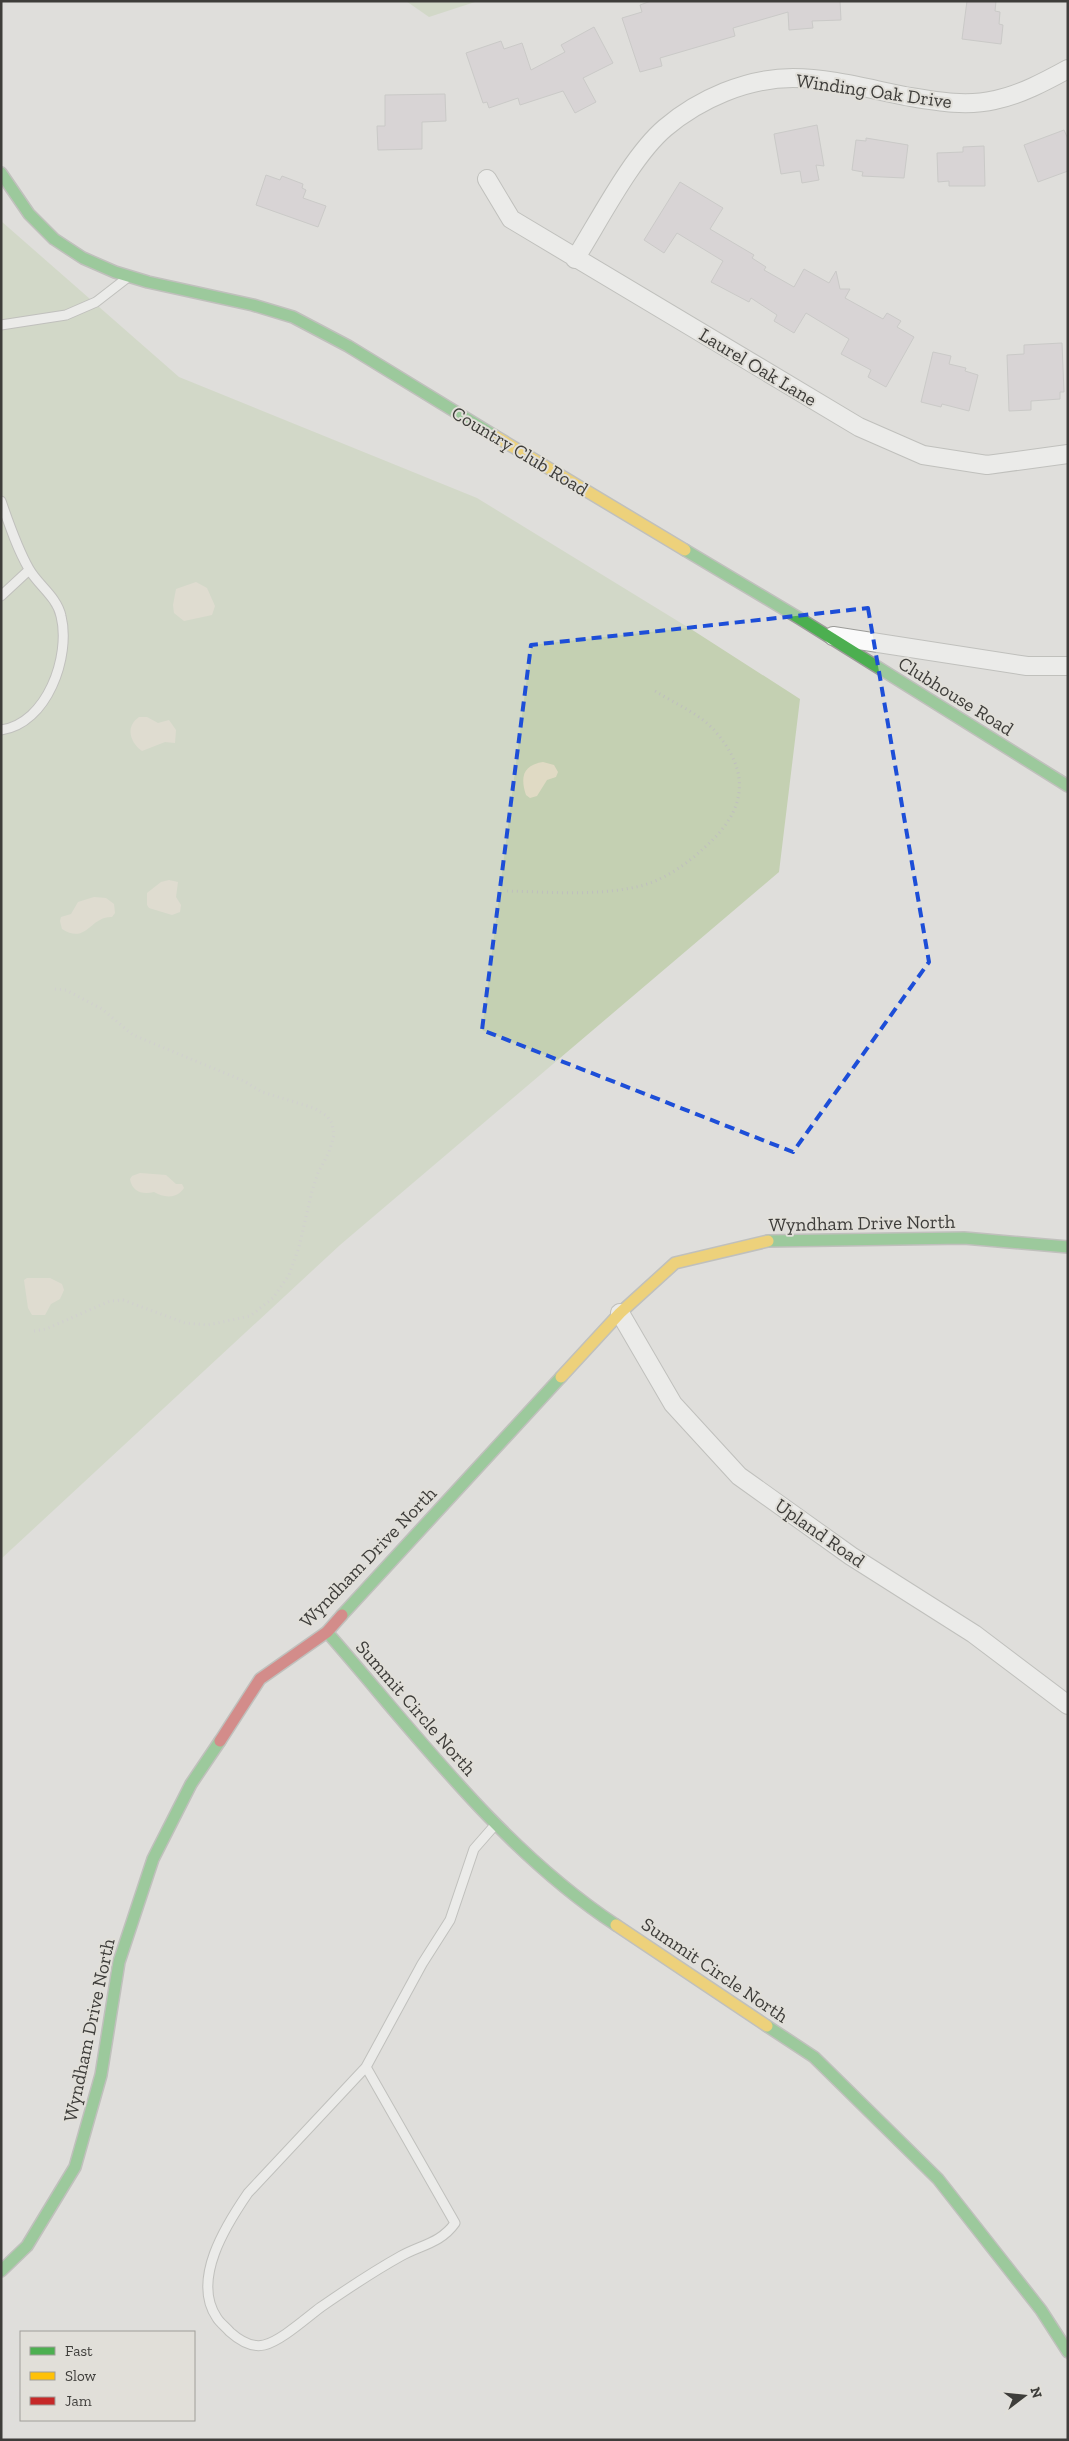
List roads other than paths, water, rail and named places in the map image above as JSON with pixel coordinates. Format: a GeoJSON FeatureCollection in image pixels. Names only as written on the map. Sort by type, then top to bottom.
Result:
{"type":"FeatureCollection","features":[{"type":"Feature","properties":{"kind":"street","name":"Winding Oak Drive"},"geometry":{"type":"LineString","coordinates":[[575,259],[644,151],[659,134],[704,100],[764,81],[792,78],[945,103],[974,103],[997,100],[1045,81],[1068,69]]}},
{"type":"Feature","properties":{"kind":"street","name":"Country Club Road"},"geometry":{"type":"LineString","coordinates":[[1,173],[30,215],[63,246],[94,264],[157,285],[288,314],[346,344],[404,382],[825,634],[1027,666],[1068,666]]}},
{"type":"Feature","properties":{"kind":"street","name":"Laurel Oak Lane"},"geometry":{"type":"LineString","coordinates":[[487,179],[512,219],[575,259],[859,427],[923,455],[987,465],[1068,454]]}},
{"type":"Feature","properties":{"kind":"street","name":"Clubhouse Road"},"geometry":{"type":"LineString","coordinates":[[825,634],[1068,786]]}},
{"type":"Feature","properties":{"kind":"street","name":"Wyndham Drive North"},"geometry":{"type":"LineString","coordinates":[[1,2272],[27,2246],[75,2167],[101,2076],[119,1962],[153,1859],[187,1792],[260,1679],[327,1632],[620,1313],[675,1263],[766,1241],[964,1238],[1068,1247]]}},
{"type":"Feature","properties":{"kind":"street","name":"Upland Road"},"geometry":{"type":"LineString","coordinates":[[620,1313],[674,1404],[739,1476],[851,1556],[974,1634],[1068,1706]]}},
{"type":"Feature","properties":{"kind":"street","name":"Summit Circle North"},"geometry":{"type":"LineString","coordinates":[[327,1632],[495,1825],[587,1906],[814,2057],[938,2179],[1040,2310],[1068,2352]]}},
{"type":"Feature","properties":{"kind":"lane"},"geometry":{"type":"LineString","coordinates":[[1,325],[66,315],[96,302],[130,276]]}},
{"type":"Feature","properties":{"kind":"lane"},"geometry":{"type":"LineString","coordinates":[[1,502],[29,570],[50,596],[61,615],[63,645],[54,684],[36,712],[10,728],[1,730]]}},
{"type":"Feature","properties":{"kind":"lane"},"geometry":{"type":"LineString","coordinates":[[1,596],[29,570]]}},
{"type":"Feature","properties":{"kind":"lane"},"geometry":{"type":"LineString","coordinates":[[366,2067],[455,2223],[449,2232],[430,2244],[403,2255],[381,2268],[283,2335],[264,2345],[245,2343],[216,2318],[208,2296],[210,2268],[217,2245],[233,2215],[248,2193],[345,2092],[366,2067],[422,1964],[450,1920],[474,1849],[495,1825]]}}]}
